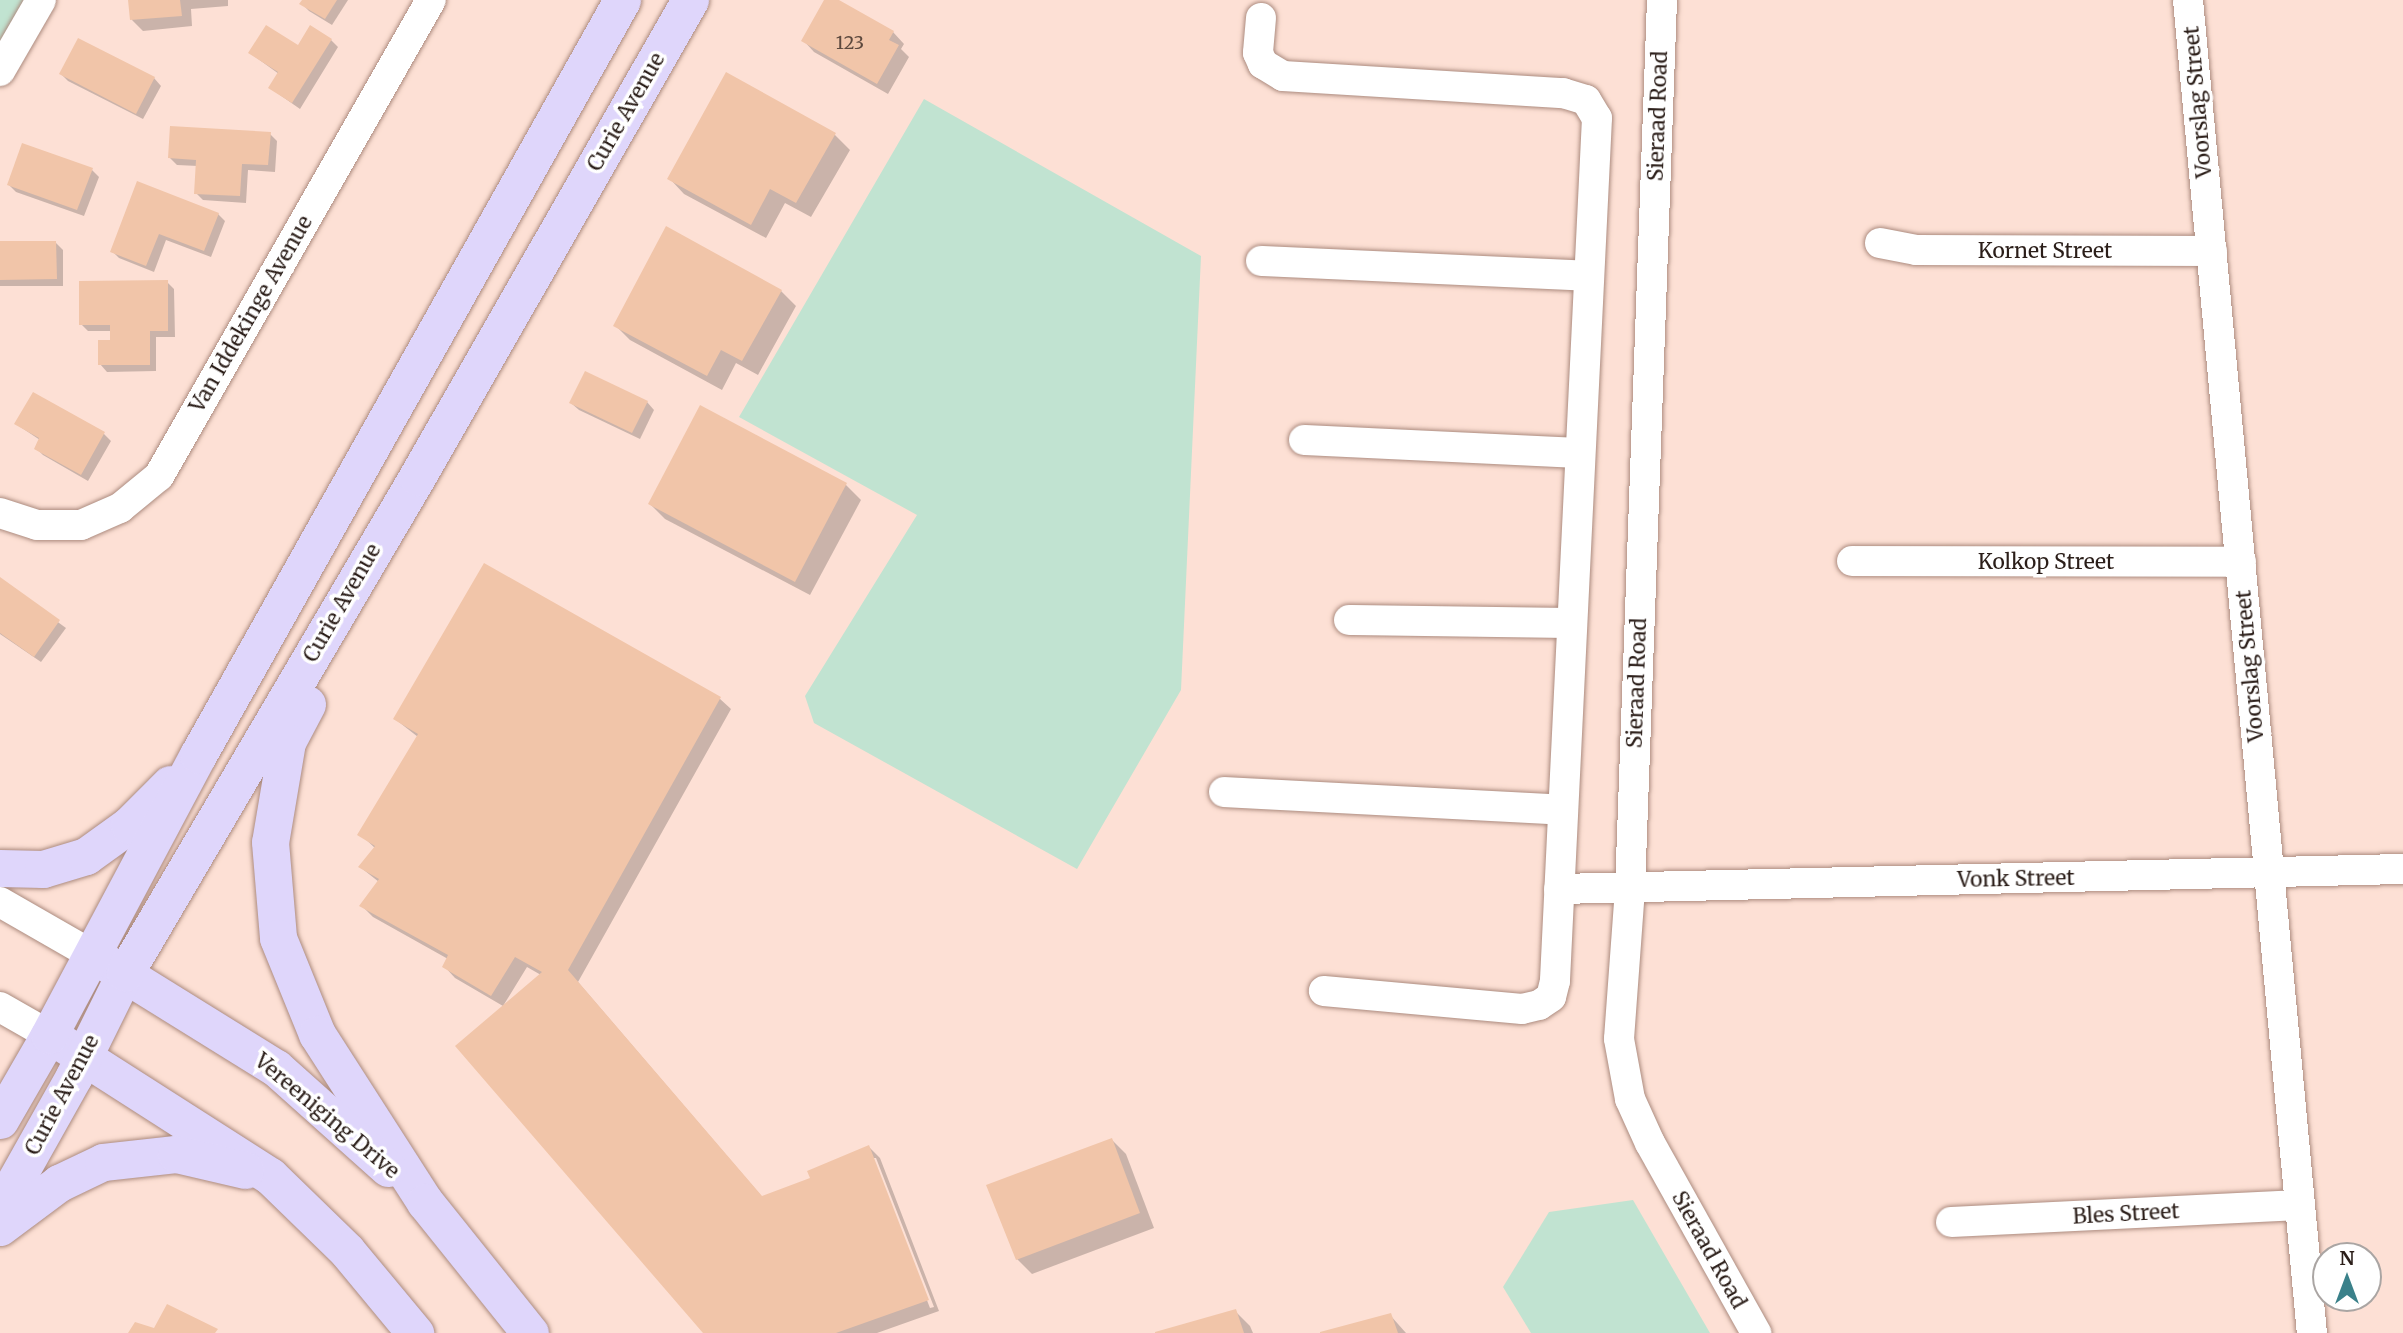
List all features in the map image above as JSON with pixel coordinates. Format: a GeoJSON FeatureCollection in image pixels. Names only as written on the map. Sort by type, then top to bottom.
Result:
{"type":"FeatureCollection","features":[{"type":"Feature","properties":{"kind":"main road","name":"Curie Avenue"},"geometry":{"type":"LineString","coordinates":[[0,1120],[49,1035],[198,755],[622,0]]}},
{"type":"Feature","properties":{"kind":"main road","name":"Curie Avenue"},"geometry":{"type":"LineString","coordinates":[[0,1208],[84,1055],[125,973],[416,477],[690,0]]}},
{"type":"Feature","properties":{"kind":"main road"},"geometry":{"type":"LineString","coordinates":[[416,477],[393,538],[287,742],[270,842],[278,937],[317,1034],[425,1202],[530,1333]]}},
{"type":"Feature","properties":{"kind":"main road"},"geometry":{"type":"LineString","coordinates":[[0,868],[43,869],[86,856],[129,825],[198,755]]}},
{"type":"Feature","properties":{"kind":"main road","name":"Vereeniging Drive"},"geometry":{"type":"LineString","coordinates":[[92,955],[276,1068],[425,1202],[508,1333]]}},
{"type":"Feature","properties":{"kind":"main road"},"geometry":{"type":"LineString","coordinates":[[49,1035],[270,1176],[347,1251],[415,1333]]}},
{"type":"Feature","properties":{"kind":"main road"},"geometry":{"type":"LineString","coordinates":[[0,1227],[59,1183],[103,1162],[176,1154],[270,1176]]}},
{"type":"Feature","properties":{"kind":"street"},"geometry":{"type":"LineString","coordinates":[[0,71],[41,0]]}},
{"type":"Feature","properties":{"kind":"street","name":"Van Iddekinge Avenue"},"geometry":{"type":"LineString","coordinates":[[0,513],[37,525],[82,525],[120,508],[159,476],[431,0]]}},
{"type":"Feature","properties":{"kind":"street","name":"Sieraad Road"},"geometry":{"type":"LineString","coordinates":[[1662,0],[1630,889],[1619,1039],[1630,1098],[1650,1143],[1756,1333]]}},
{"type":"Feature","properties":{"kind":"street","name":"Voorslag Street"},"geometry":{"type":"LineString","coordinates":[[2189,0],[2312,1333]]}},
{"type":"Feature","properties":{"kind":"street"},"geometry":{"type":"LineString","coordinates":[[1261,18],[1258,53],[1263,64],[1283,76],[1563,93],[1586,100],[1597,118],[1555,981],[1550,997],[1539,1005],[1522,1009],[1499,1009],[1324,991]]}},
{"type":"Feature","properties":{"kind":"street","name":"Kornet Street"},"geometry":{"type":"LineString","coordinates":[[1880,243],[1916,250],[2212,251]]}},
{"type":"Feature","properties":{"kind":"street"},"geometry":{"type":"LineString","coordinates":[[1261,261],[1589,276]]}},
{"type":"Feature","properties":{"kind":"street"},"geometry":{"type":"LineString","coordinates":[[1304,440],[1580,453]]}},
{"type":"Feature","properties":{"kind":"street","name":"Kolkop Street"},"geometry":{"type":"LineString","coordinates":[[1852,561],[2241,562]]}},
{"type":"Feature","properties":{"kind":"street"},"geometry":{"type":"LineString","coordinates":[[1349,620],[1572,623]]}},
{"type":"Feature","properties":{"kind":"street"},"geometry":{"type":"LineString","coordinates":[[1224,792],[1563,810]]}},
{"type":"Feature","properties":{"kind":"street","name":"Vonk Street"},"geometry":{"type":"LineString","coordinates":[[1559,889],[2403,869]]}},
{"type":"Feature","properties":{"kind":"street"},"geometry":{"type":"LineString","coordinates":[[0,902],[92,955]]}},
{"type":"Feature","properties":{"kind":"street"},"geometry":{"type":"LineString","coordinates":[[0,1007],[49,1035]]}},
{"type":"Feature","properties":{"kind":"street","name":"Bles Street"},"geometry":{"type":"LineString","coordinates":[[1951,1223],[2300,1205]]}},
{"type":"Feature","properties":{"kind":"green space"},"geometry":{"type":"Polygon","coordinates":[[[0,0],[24,0],[0,44],[0,0]]]}},
{"type":"Feature","properties":{"kind":"green space"},"geometry":{"type":"Polygon","coordinates":[[[924,99],[1201,256],[1181,690],[1077,869],[814,723],[805,696],[917,515],[739,417],[924,99]]]}},
{"type":"Feature","properties":{"kind":"green space"},"geometry":{"type":"Polygon","coordinates":[[[1633,1200],[1710,1333],[1531,1333],[1503,1287],[1549,1212],[1633,1200]]]}},
{"type":"Feature","properties":{"kind":"building"},"geometry":{"type":"Polygon","coordinates":[[[128,0],[180,0],[182,16],[130,20],[128,0]]]}},
{"type":"Feature","properties":{"kind":"building"},"geometry":{"type":"Polygon","coordinates":[[[302,0],[337,0],[325,19],[299,4],[302,0]]]}},
{"type":"Feature","properties":{"kind":"building"},"geometry":{"type":"Polygon","coordinates":[[[824,0],[839,0],[894,31],[889,40],[899,45],[877,84],[801,41],[824,0]]]}},
{"type":"Feature","properties":{"kind":"building"},"geometry":{"type":"Polygon","coordinates":[[[266,25],[298,45],[310,25],[332,39],[292,103],[268,88],[278,72],[248,53],[266,25]]]}},
{"type":"Feature","properties":{"kind":"building"},"geometry":{"type":"Polygon","coordinates":[[[78,38],[155,77],[136,114],[59,74],[78,38]]]}},
{"type":"Feature","properties":{"kind":"building"},"geometry":{"type":"Polygon","coordinates":[[[726,72],[836,133],[796,203],[770,189],[751,225],[667,179],[726,72]]]}},
{"type":"Feature","properties":{"kind":"building"},"geometry":{"type":"Polygon","coordinates":[[[170,126],[271,132],[268,165],[242,164],[240,196],[194,194],[196,160],[168,158],[170,126]]]}},
{"type":"Feature","properties":{"kind":"building"},"geometry":{"type":"Polygon","coordinates":[[[22,143],[93,168],[77,210],[7,185],[22,143]]]}},
{"type":"Feature","properties":{"kind":"building"},"geometry":{"type":"Polygon","coordinates":[[[137,181],[219,213],[204,251],[159,234],[146,266],[110,252],[137,181]]]}},
{"type":"Feature","properties":{"kind":"building"},"geometry":{"type":"Polygon","coordinates":[[[666,226],[782,290],[742,361],[721,350],[707,376],[613,326],[666,226]]]}},
{"type":"Feature","properties":{"kind":"building"},"geometry":{"type":"Polygon","coordinates":[[[0,241],[56,241],[57,279],[0,280],[0,241]]]}},
{"type":"Feature","properties":{"kind":"building"},"geometry":{"type":"Polygon","coordinates":[[[168,280],[168,331],[150,331],[150,365],[98,365],[98,340],[110,340],[110,325],[79,325],[79,281],[168,280]]]}},
{"type":"Feature","properties":{"kind":"building"},"geometry":{"type":"Polygon","coordinates":[[[585,371],[648,401],[632,433],[569,403],[585,371]]]}},
{"type":"Feature","properties":{"kind":"building"},"geometry":{"type":"Polygon","coordinates":[[[33,392],[105,432],[81,475],[34,449],[39,438],[14,424],[33,392]]]}},
{"type":"Feature","properties":{"kind":"building"},"geometry":{"type":"Polygon","coordinates":[[[700,405],[847,483],[795,582],[648,504],[700,405]]]}},
{"type":"Feature","properties":{"kind":"building"},"geometry":{"type":"Polygon","coordinates":[[[484,563],[721,697],[568,970],[762,1196],[810,1178],[807,1171],[869,1145],[929,1300],[836,1333],[703,1333],[455,1046],[542,972],[515,957],[491,996],[442,967],[448,955],[359,906],[379,879],[358,867],[375,846],[357,835],[418,734],[393,719],[484,563]]]}},
{"type":"Feature","properties":{"kind":"building"},"geometry":{"type":"Polygon","coordinates":[[[0,577],[60,620],[34,657],[0,633],[0,577]]]}},
{"type":"Feature","properties":{"kind":"building"},"geometry":{"type":"Polygon","coordinates":[[[1112,1138],[1140,1213],[1016,1260],[986,1185],[1112,1138]]]}},
{"type":"Feature","properties":{"kind":"building"},"geometry":{"type":"Polygon","coordinates":[[[167,1304],[218,1329],[215,1333],[128,1333],[135,1322],[154,1328],[167,1304]]]}},
{"type":"Feature","properties":{"kind":"building"},"geometry":{"type":"Polygon","coordinates":[[[1236,1309],[1244,1333],[1155,1333],[1155,1332],[1236,1309]]]}},
{"type":"Feature","properties":{"kind":"building"},"geometry":{"type":"Polygon","coordinates":[[[1391,1313],[1398,1333],[1320,1333],[1320,1332],[1391,1313]]]}}]}
